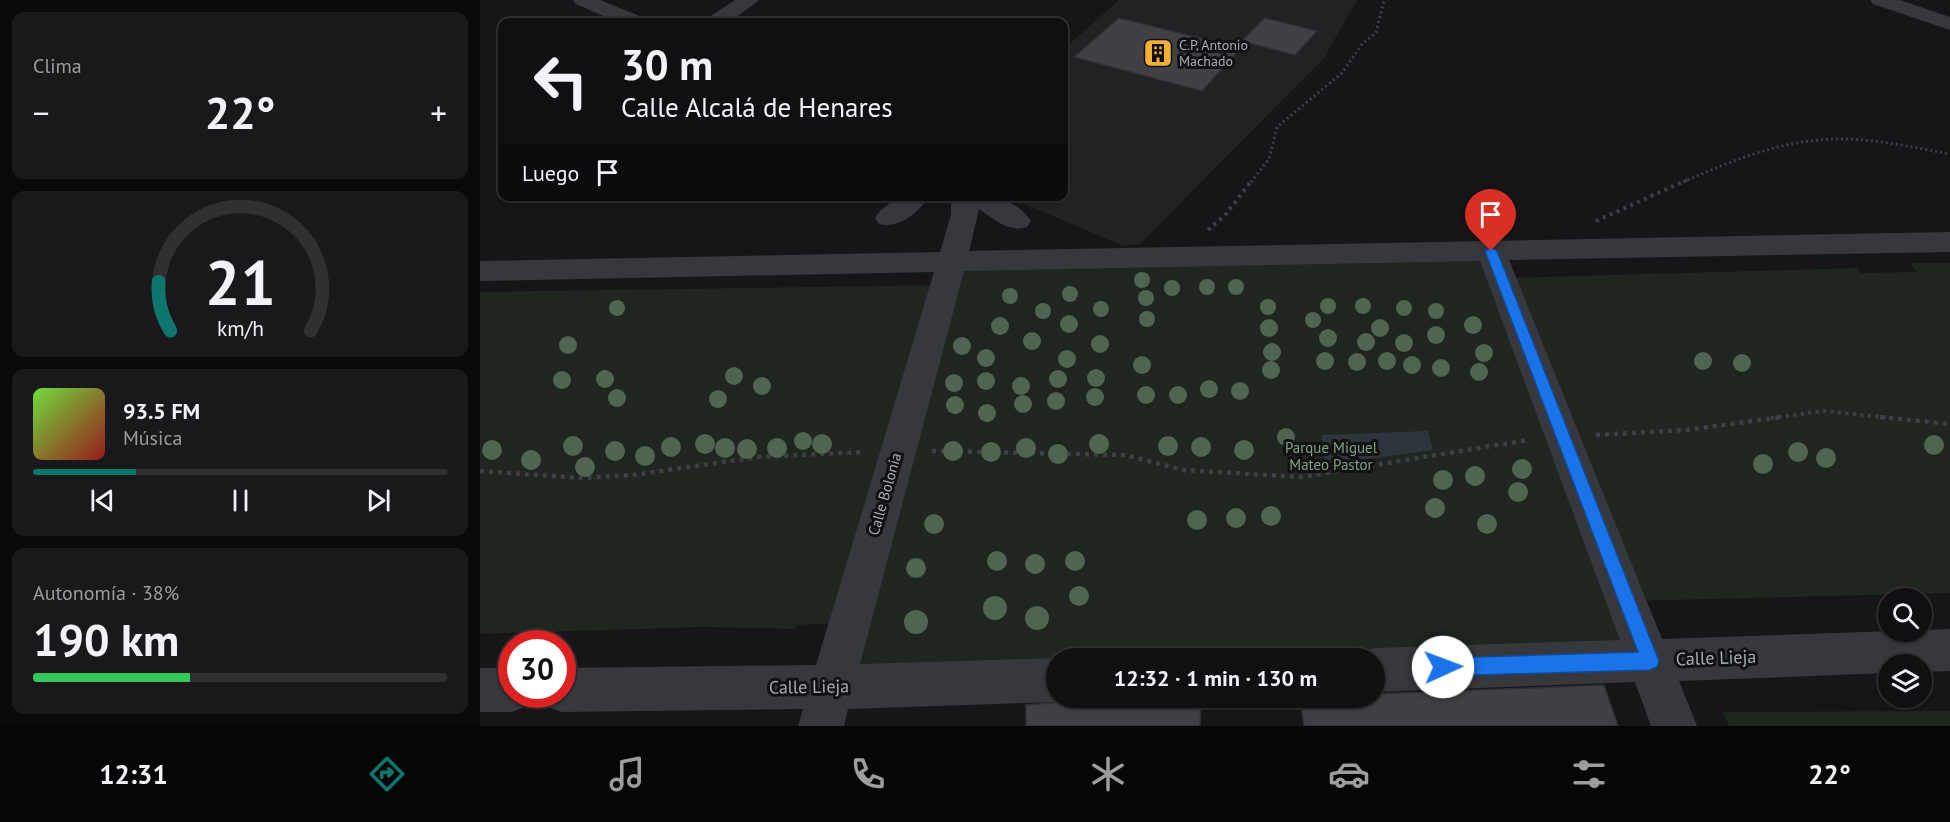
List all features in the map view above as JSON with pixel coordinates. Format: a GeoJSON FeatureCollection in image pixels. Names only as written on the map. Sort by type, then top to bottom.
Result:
{"type":"FeatureCollection","features":[{"type":"Feature","properties":{"kind":"street"},"geometry":{"type":"LineString","coordinates":[[583,0],[625,18]]}},
{"type":"Feature","properties":{"kind":"street"},"geometry":{"type":"LineString","coordinates":[[723,18],[749,0]]}},
{"type":"Feature","properties":{"kind":"street"},"geometry":{"type":"LineString","coordinates":[[1880,0],[1950,24]]}},
{"type":"Feature","properties":{"kind":"street"},"geometry":{"type":"LineString","coordinates":[[889,218],[909,201]]}},
{"type":"Feature","properties":{"kind":"street","name":"Calle Bolonia"},"geometry":{"type":"LineString","coordinates":[[826,706],[964,215],[965,201]]}},
{"type":"Feature","properties":{"kind":"street"},"geometry":{"type":"LineString","coordinates":[[986,201],[1017,221]]}},
{"type":"Feature","properties":{"kind":"street"},"geometry":{"type":"LineString","coordinates":[[480,271],[1950,242]]}},
{"type":"Feature","properties":{"kind":"street"},"geometry":{"type":"LineString","coordinates":[[1491,251],[1674,726]]}},
{"type":"Feature","properties":{"kind":"street","name":"Calle Lieja"},"geometry":{"type":"LineString","coordinates":[[1385,670],[1950,650]]}},
{"type":"Feature","properties":{"kind":"street","name":"Calle Lieja"},"geometry":{"type":"LineString","coordinates":[[576,691],[826,706],[1046,681]]}},
{"type":"Feature","properties":{"kind":"street"},"geometry":{"type":"LineString","coordinates":[[480,690],[498,690]]}},
{"type":"Feature","properties":{"kind":"path"},"geometry":{"type":"LineString","coordinates":[[1179,258],[1226,214],[1269,159],[1277,127],[1342,73],[1363,43],[1376,33],[1384,0]]}},
{"type":"Feature","properties":{"kind":"path"},"geometry":{"type":"LineString","coordinates":[[1571,250],[1576,232],[1607,214],[1704,171],[1779,147],[1829,139],[1862,139],[1888,141],[1950,154]]}},
{"type":"Feature","properties":{"kind":"path"},"geometry":{"type":"LineString","coordinates":[[480,471],[581,478],[634,475],[757,457],[897,451],[1125,455],[1183,470],[1302,477],[1529,440],[1686,430],[1824,411],[1950,424]]}},
{"type":"Feature","properties":{"kind":"shaded area"},"geometry":{"type":"Polygon","coordinates":[[[1119,0],[1357,0],[1324,58],[1140,244],[1124,246],[1017,201],[1068,201],[1068,45],[1119,0]]]}},
{"type":"Feature","properties":{"kind":"shaded area"},"geometry":{"type":"Polygon","coordinates":[[[1428,431],[1433,450],[1325,465],[1322,435],[1428,431]]]}},
{"type":"Feature","properties":{"kind":"green space","name":"Parque Miguel Mateo Pastor"},"geometry":{"type":"Polygon","coordinates":[[[1491,251],[1502,278],[1857,268],[1861,273],[1917,272],[1910,263],[1950,263],[1950,593],[1932,593],[1932,588],[1878,588],[1878,595],[1627,601],[1650,661],[1385,660],[1385,648],[1046,648],[1046,659],[832,687],[849,623],[797,625],[795,629],[702,627],[576,631],[498,630],[498,633],[480,634],[480,292],[943,285],[950,262],[1491,251]]]}},
{"type":"Feature","properties":{"kind":"green space"},"geometry":{"type":"Polygon","coordinates":[[[1950,711],[1950,726],[1729,726],[1723,712],[1950,711]]]}},
{"type":"Feature","properties":{"kind":"building","name":"C.P. Antonio Machado"},"geometry":{"type":"Polygon","coordinates":[[[1119,18],[1241,48],[1202,91],[1074,57],[1119,18]]]}},
{"type":"Feature","properties":{"kind":"building"},"geometry":{"type":"Polygon","coordinates":[[[1265,18],[1317,31],[1295,55],[1242,41],[1265,18]]]}},
{"type":"Feature","properties":{"kind":"building"},"geometry":{"type":"Polygon","coordinates":[[[1604,685],[1618,726],[1304,726],[1301,708],[1385,708],[1385,694],[1604,685]]]}},
{"type":"Feature","properties":{"kind":"building"},"geometry":{"type":"Polygon","coordinates":[[[1046,703],[1046,708],[1201,708],[1200,726],[1026,726],[1026,705],[1046,703]]]}},
{"type":"Feature","properties":{"kind":"place","name":"C.P. Antonio Machado"},"geometry":{"type":"Point","coordinates":[1158,53]}},
{"type":"Feature","properties":{"kind":"route"},"geometry":{"type":"LineString","coordinates":[[1443,667],[1650,661],[1491,251]]}}]}
